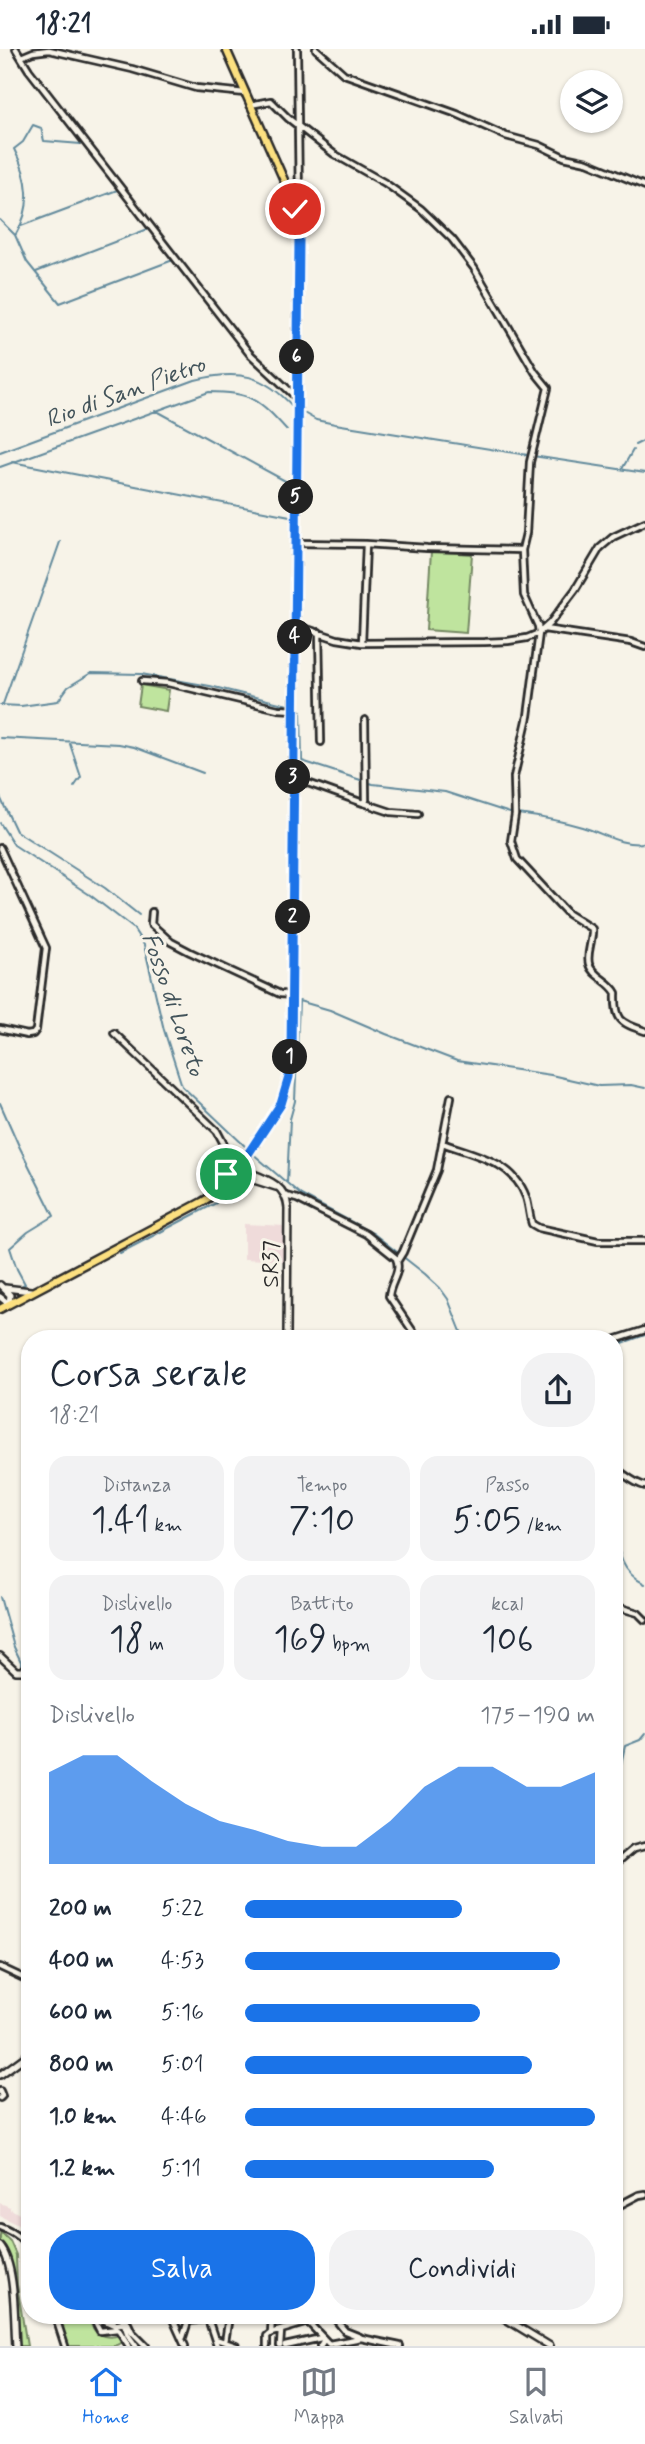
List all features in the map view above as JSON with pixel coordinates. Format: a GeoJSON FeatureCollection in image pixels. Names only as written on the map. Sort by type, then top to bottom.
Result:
{"type":"FeatureCollection","features":[{"type":"Feature","properties":{"kind":"main road"},"geometry":{"type":"LineString","coordinates":[[221,1189],[226,1174],[233,1165],[247,1156],[281,1104],[291,1053],[299,240],[295,209],[226,49]]}},
{"type":"Feature","properties":{"kind":"main road"},"geometry":{"type":"LineString","coordinates":[[0,1309],[209,1198],[221,1189],[243,1181],[247,1156]]}},
{"type":"Feature","properties":{"kind":"main road"},"geometry":{"type":"LineString","coordinates":[[233,1165],[245,1169]]}},
{"type":"Feature","properties":{"kind":"main road"},"geometry":{"type":"LineString","coordinates":[[226,1174],[233,1183]]}},
{"type":"Feature","properties":{"kind":"street"},"geometry":{"type":"LineString","coordinates":[[16,49],[249,353],[297,398]]}},
{"type":"Feature","properties":{"kind":"street"},"geometry":{"type":"LineString","coordinates":[[295,209],[299,200],[298,49]]}},
{"type":"Feature","properties":{"kind":"street"},"geometry":{"type":"LineString","coordinates":[[316,49],[344,74],[457,114],[506,136],[539,145],[564,157],[587,162],[645,186]]}},
{"type":"Feature","properties":{"kind":"street"},"geometry":{"type":"LineString","coordinates":[[21,57],[50,50],[132,69],[196,88],[245,93]]}},
{"type":"Feature","properties":{"kind":"street"},"geometry":{"type":"LineString","coordinates":[[250,105],[271,101],[334,153],[385,183],[421,209],[452,239],[474,268],[535,372],[548,389],[530,462],[526,533],[522,550],[524,594],[541,631]]}},
{"type":"Feature","properties":{"kind":"street"},"geometry":{"type":"LineString","coordinates":[[645,522],[613,537],[600,548],[575,590],[541,631],[528,716],[516,767],[512,850],[517,859],[568,914],[592,929],[589,963],[593,971],[606,979],[616,993],[618,1017],[624,1023],[645,1031]]}},
{"type":"Feature","properties":{"kind":"street"},"geometry":{"type":"LineString","coordinates":[[296,543],[522,550]]}},
{"type":"Feature","properties":{"kind":"street"},"geometry":{"type":"LineString","coordinates":[[362,643],[366,544]]}},
{"type":"Feature","properties":{"kind":"street"},"geometry":{"type":"LineString","coordinates":[[295,625],[362,643],[508,641],[541,631],[631,642],[645,647]]}},
{"type":"Feature","properties":{"kind":"street"},"geometry":{"type":"LineString","coordinates":[[319,632],[321,741]]}},
{"type":"Feature","properties":{"kind":"street"},"geometry":{"type":"LineString","coordinates":[[142,681],[168,683],[278,709],[295,710]]}},
{"type":"Feature","properties":{"kind":"street"},"geometry":{"type":"LineString","coordinates":[[363,803],[366,800],[365,720]]}},
{"type":"Feature","properties":{"kind":"street"},"geometry":{"type":"LineString","coordinates":[[293,778],[391,812],[418,814]]}},
{"type":"Feature","properties":{"kind":"street"},"geometry":{"type":"LineString","coordinates":[[0,848],[46,948],[36,1030],[27,1035],[0,1029]]}},
{"type":"Feature","properties":{"kind":"street"},"geometry":{"type":"LineString","coordinates":[[152,912],[150,924],[171,942],[280,993],[292,995]]}},
{"type":"Feature","properties":{"kind":"street"},"geometry":{"type":"LineString","coordinates":[[114,1033],[217,1131],[233,1165]]}},
{"type":"Feature","properties":{"kind":"street"},"geometry":{"type":"LineString","coordinates":[[412,1330],[389,1296],[389,1289],[437,1170],[451,1097]]}},
{"type":"Feature","properties":{"kind":"street"},"geometry":{"type":"LineString","coordinates":[[442,1143],[497,1162],[512,1173],[526,1197],[532,1224],[539,1228],[598,1241],[645,1241]]}},
{"type":"Feature","properties":{"kind":"street"},"geometry":{"type":"LineString","coordinates":[[245,1169],[271,1182],[284,1193]]}},
{"type":"Feature","properties":{"kind":"street"},"geometry":{"type":"LineString","coordinates":[[243,1181],[261,1182],[297,1199],[366,1234],[399,1259]]}},
{"type":"Feature","properties":{"kind":"street","name":"SR37"},"geometry":{"type":"LineString","coordinates":[[284,1193],[288,1208],[286,1330]]}},
{"type":"Feature","properties":{"kind":"street"},"geometry":{"type":"LineString","coordinates":[[2,1286],[31,1291]]}},
{"type":"Feature","properties":{"kind":"street"},"geometry":{"type":"LineString","coordinates":[[2,1286],[10,1295],[9,1304]]}},
{"type":"Feature","properties":{"kind":"street"},"geometry":{"type":"LineString","coordinates":[[0,1297],[9,1304]]}},
{"type":"Feature","properties":{"kind":"street"},"geometry":{"type":"LineString","coordinates":[[623,1337],[645,1331]]}},
{"type":"Feature","properties":{"kind":"street"},"geometry":{"type":"LineString","coordinates":[[623,1473],[635,1484],[645,1486]]}},
{"type":"Feature","properties":{"kind":"street"},"geometry":{"type":"LineString","coordinates":[[623,1609],[638,1613],[645,1620]]}},
{"type":"Feature","properties":{"kind":"street"},"geometry":{"type":"LineString","coordinates":[[0,1656],[16,1671],[21,1671]]}},
{"type":"Feature","properties":{"kind":"street"},"geometry":{"type":"LineString","coordinates":[[623,1857],[633,1849],[645,1846]]}},
{"type":"Feature","properties":{"kind":"street"},"geometry":{"type":"LineString","coordinates":[[0,1967],[21,1977]]}},
{"type":"Feature","properties":{"kind":"street"},"geometry":{"type":"LineString","coordinates":[[0,2075],[21,2060]]}},
{"type":"Feature","properties":{"kind":"street"},"geometry":{"type":"LineString","coordinates":[[0,2091],[0,2098]]}},
{"type":"Feature","properties":{"kind":"street"},"geometry":{"type":"LineString","coordinates":[[623,2203],[645,2194]]}},
{"type":"Feature","properties":{"kind":"street"},"geometry":{"type":"LineString","coordinates":[[0,2227],[21,2239]]}},
{"type":"Feature","properties":{"kind":"street"},"geometry":{"type":"LineString","coordinates":[[0,2246],[4,2251],[9,2274],[16,2346]]}},
{"type":"Feature","properties":{"kind":"street"},"geometry":{"type":"LineString","coordinates":[[57,2324],[65,2346]]}},
{"type":"Feature","properties":{"kind":"street"},"geometry":{"type":"LineString","coordinates":[[115,2324],[129,2346]]}},
{"type":"Feature","properties":{"kind":"street"},"geometry":{"type":"LineString","coordinates":[[128,2324],[146,2346]]}},
{"type":"Feature","properties":{"kind":"street"},"geometry":{"type":"LineString","coordinates":[[184,2344],[183,2333],[187,2324]]}},
{"type":"Feature","properties":{"kind":"street"},"geometry":{"type":"LineString","coordinates":[[210,2324],[217,2346]]}},
{"type":"Feature","properties":{"kind":"street"},"geometry":{"type":"LineString","coordinates":[[225,2342],[228,2324]]}},
{"type":"Feature","properties":{"kind":"street"},"geometry":{"type":"LineString","coordinates":[[271,2333],[272,2324]]}},
{"type":"Feature","properties":{"kind":"street"},"geometry":{"type":"LineString","coordinates":[[267,2346],[267,2336],[271,2333],[302,2324]]}},
{"type":"Feature","properties":{"kind":"street"},"geometry":{"type":"LineString","coordinates":[[310,2324],[329,2344],[360,2338]]}},
{"type":"Feature","properties":{"kind":"street"},"geometry":{"type":"LineString","coordinates":[[339,2324],[345,2331],[360,2338],[400,2346]]}},
{"type":"Feature","properties":{"kind":"street"},"geometry":{"type":"LineString","coordinates":[[514,2324],[550,2346]]}},
{"type":"Feature","properties":{"kind":"street"},"geometry":{"type":"LineString","coordinates":[[118,2329],[124,2325],[136,2346]]}},
{"type":"Feature","properties":{"kind":"street"},"geometry":{"type":"LineString","coordinates":[[175,2325],[184,2344]]}},
{"type":"Feature","properties":{"kind":"street"},"geometry":{"type":"LineString","coordinates":[[280,2346],[281,2331]]}},
{"type":"Feature","properties":{"kind":"street"},"geometry":{"type":"LineString","coordinates":[[215,2339],[236,2346]]}},
{"type":"Feature","properties":{"kind":"street"},"geometry":{"type":"LineString","coordinates":[[285,2346],[322,2339]]}},
{"type":"Feature","properties":{"kind":"street"},"geometry":{"type":"LineString","coordinates":[[320,2346],[322,2339]]}},
{"type":"Feature","properties":{"kind":"shaded area"},"geometry":{"type":"Polygon","coordinates":[[[244,1224],[285,1226],[285,1261],[244,1259],[244,1224]]]}},
{"type":"Feature","properties":{"kind":"shaded area"},"geometry":{"type":"Polygon","coordinates":[[[0,2203],[21,2215],[21,2226],[0,2216],[0,2203]]]}},
{"type":"Feature","properties":{"kind":"green space"},"geometry":{"type":"Polygon","coordinates":[[[431,551],[472,554],[466,633],[426,630],[431,551]]]}},
{"type":"Feature","properties":{"kind":"green space"},"geometry":{"type":"Polygon","coordinates":[[[141,685],[169,690],[166,711],[138,706],[141,685]]]}},
{"type":"Feature","properties":{"kind":"green space"},"geometry":{"type":"Polygon","coordinates":[[[0,2232],[10,2241],[16,2255],[21,2324],[23,2324],[27,2346],[19,2346],[10,2259],[0,2243],[0,2232]]]}},
{"type":"Feature","properties":{"kind":"green space"},"geometry":{"type":"Polygon","coordinates":[[[61,2324],[91,2324],[99,2334],[108,2337],[120,2335],[124,2342],[114,2346],[69,2346],[61,2324]]]}},
{"type":"Feature","properties":{"kind":"waterway"},"geometry":{"type":"LineString","coordinates":[[16,234],[25,213],[27,192],[23,171],[14,149],[23,142],[33,125],[41,128],[44,141],[81,144]]}},
{"type":"Feature","properties":{"kind":"waterway"},"geometry":{"type":"LineString","coordinates":[[21,226],[120,189]]}},
{"type":"Feature","properties":{"kind":"waterway"},"geometry":{"type":"LineString","coordinates":[[0,220],[15,235],[27,262],[60,303],[173,260]]}},
{"type":"Feature","properties":{"kind":"waterway"},"geometry":{"type":"LineString","coordinates":[[36,272],[148,229]]}},
{"type":"Feature","properties":{"kind":"waterway","name":"Rio di San Pietro"},"geometry":{"type":"LineString","coordinates":[[0,452],[195,380],[210,377],[237,375],[261,381],[294,408]]}},
{"type":"Feature","properties":{"kind":"waterway"},"geometry":{"type":"LineString","coordinates":[[0,467],[209,392],[235,394],[253,399],[287,430]]}},
{"type":"Feature","properties":{"kind":"waterway"},"geometry":{"type":"LineString","coordinates":[[155,410],[289,483]]}},
{"type":"Feature","properties":{"kind":"waterway","name":"Rio di San Pietro"},"geometry":{"type":"LineString","coordinates":[[302,412],[316,420],[335,424],[528,455]]}},
{"type":"Feature","properties":{"kind":"waterway"},"geometry":{"type":"LineString","coordinates":[[635,445],[645,440]]}},
{"type":"Feature","properties":{"kind":"waterway"},"geometry":{"type":"LineString","coordinates":[[622,469],[633,450]]}},
{"type":"Feature","properties":{"kind":"waterway","name":"Rio di San Pietro"},"geometry":{"type":"LineString","coordinates":[[533,456],[645,473]]}},
{"type":"Feature","properties":{"kind":"waterway"},"geometry":{"type":"LineString","coordinates":[[12,462],[290,516]]}},
{"type":"Feature","properties":{"kind":"waterway"},"geometry":{"type":"LineString","coordinates":[[3,704],[60,542]]}},
{"type":"Feature","properties":{"kind":"waterway"},"geometry":{"type":"LineString","coordinates":[[0,705],[21,706],[58,701],[68,687],[91,673],[141,674],[210,686],[292,706]]}},
{"type":"Feature","properties":{"kind":"waterway"},"geometry":{"type":"LineString","coordinates":[[298,708],[301,711],[302,761],[373,784],[445,792],[513,814]]}},
{"type":"Feature","properties":{"kind":"waterway"},"geometry":{"type":"LineString","coordinates":[[0,738],[119,744],[203,773]]}},
{"type":"Feature","properties":{"kind":"waterway"},"geometry":{"type":"LineString","coordinates":[[70,744],[81,777],[74,787]]}},
{"type":"Feature","properties":{"kind":"waterway"},"geometry":{"type":"LineString","coordinates":[[0,797],[16,831],[105,888],[139,915]]}},
{"type":"Feature","properties":{"kind":"waterway"},"geometry":{"type":"LineString","coordinates":[[518,814],[574,825],[620,841],[645,843]]}},
{"type":"Feature","properties":{"kind":"waterway","name":"Fosso di Loreto"},"geometry":{"type":"LineString","coordinates":[[0,823],[14,845],[90,895],[133,928],[144,945],[164,1030],[182,1086],[248,1149]]}},
{"type":"Feature","properties":{"kind":"waterway"},"geometry":{"type":"LineString","coordinates":[[287,1183],[290,1119],[295,1101],[299,1001],[330,1010],[457,1061],[551,1075],[599,1086],[631,1085],[645,1088]]}},
{"type":"Feature","properties":{"kind":"waterway"},"geometry":{"type":"LineString","coordinates":[[0,1103],[54,1216],[28,1232],[10,1248],[25,1284],[17,1288]]}},
{"type":"Feature","properties":{"kind":"waterway","name":"Fosso di Loreto"},"geometry":{"type":"LineString","coordinates":[[252,1153],[301,1195],[374,1234],[425,1274],[448,1299],[460,1330]]}},
{"type":"Feature","properties":{"kind":"waterway"},"geometry":{"type":"LineString","coordinates":[[120,1253],[216,1203]]}},
{"type":"Feature","properties":{"kind":"waterway"},"geometry":{"type":"LineString","coordinates":[[623,1343],[645,1335]]}},
{"type":"Feature","properties":{"kind":"waterway"},"geometry":{"type":"LineString","coordinates":[[623,1562],[636,1579],[645,1584]]}},
{"type":"Feature","properties":{"kind":"waterway"},"geometry":{"type":"LineString","coordinates":[[0,1597],[21,1662]]}},
{"type":"Feature","properties":{"kind":"waterway"},"geometry":{"type":"LineString","coordinates":[[623,1755],[625,1746],[640,1740],[645,1734]]}},
{"type":"Feature","properties":{"kind":"route"},"geometry":{"type":"LineString","coordinates":[[226,1174],[229,1166],[246,1157],[281,1104],[289,1077],[291,1053],[299,240],[295,209]]}}]}
